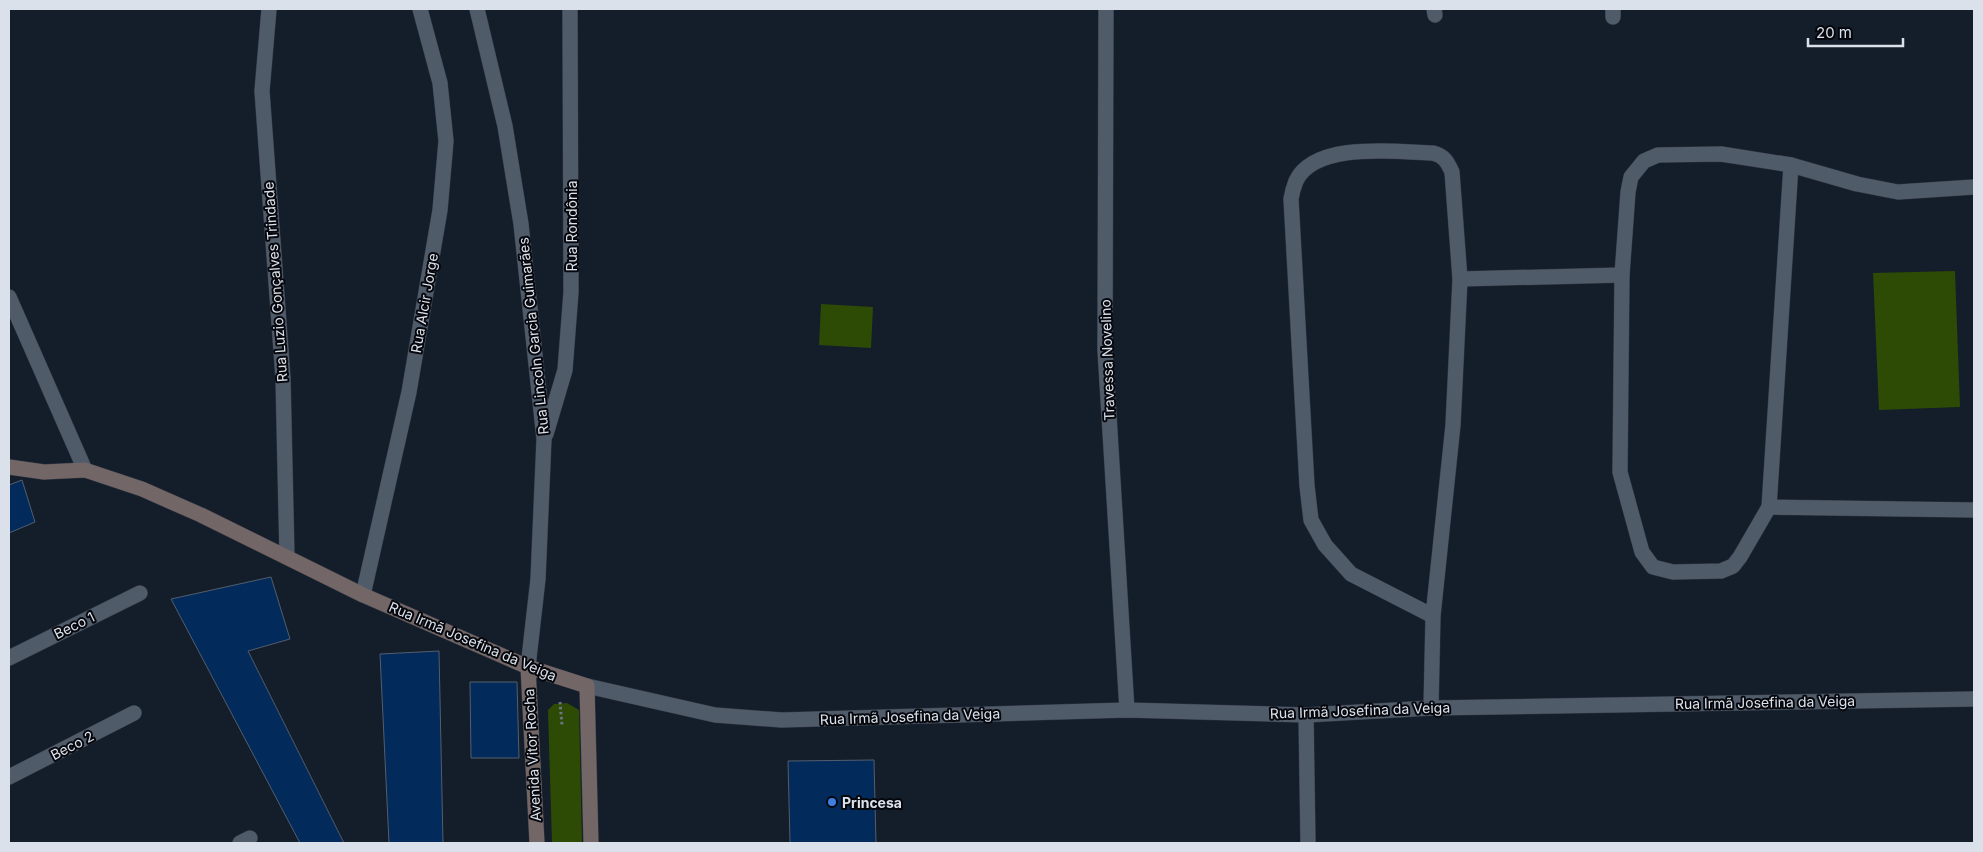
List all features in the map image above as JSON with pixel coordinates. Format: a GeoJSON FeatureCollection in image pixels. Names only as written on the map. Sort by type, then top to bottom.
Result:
{"type":"FeatureCollection","features":[{"type":"Feature","properties":{"kind":"street","name":"Rua Luzio Gonçalves Trindade"},"geometry":{"type":"LineString","coordinates":[[269,9],[262,91],[283,378],[287,557]]}},
{"type":"Feature","properties":{"kind":"street","name":"Rua Alcir Jorge"},"geometry":{"type":"LineString","coordinates":[[363,595],[409,392],[440,210],[446,141],[440,83],[420,9]]}},
{"type":"Feature","properties":{"kind":"street","name":"Rua Lincoln Garcia Guimarães"},"geometry":{"type":"LineString","coordinates":[[477,9],[505,126],[521,224],[544,439],[538,579],[528,667]]}},
{"type":"Feature","properties":{"kind":"street","name":"Rua Rondônia"},"geometry":{"type":"LineString","coordinates":[[544,439],[565,370],[571,292],[570,9]]}},
{"type":"Feature","properties":{"kind":"street","name":"Travessa Novelino"},"geometry":{"type":"LineString","coordinates":[[1106,9],[1105,350],[1127,710]]}},
{"type":"Feature","properties":{"kind":"street"},"geometry":{"type":"LineString","coordinates":[[1431,708],[1433,616],[1453,425],[1460,279],[1452,172],[1447,161],[1440,155],[1352,151],[1324,158],[1307,168],[1296,180],[1291,199],[1307,486],[1311,520],[1325,545],[1351,574],[1433,616]]}},
{"type":"Feature","properties":{"kind":"street"},"geometry":{"type":"LineString","coordinates":[[1791,165],[1769,507],[1733,566],[1721,571],[1673,572],[1653,567],[1642,552],[1620,472],[1622,275],[1628,192],[1631,177],[1644,161],[1658,155],[1721,154],[1791,165],[1857,184],[1898,192],[1974,187]]}},
{"type":"Feature","properties":{"kind":"street"},"geometry":{"type":"LineString","coordinates":[[1460,279],[1622,275]]}},
{"type":"Feature","properties":{"kind":"street"},"geometry":{"type":"LineString","coordinates":[[9,296],[85,470],[44,472],[9,466]]}},
{"type":"Feature","properties":{"kind":"street","name":"Rua Irmã Josefina da Veiga"},"geometry":{"type":"LineString","coordinates":[[85,470],[142,488],[363,595],[528,667],[587,686],[715,715],[782,720],[1127,710],[1306,715],[1431,708],[1974,699]]}},
{"type":"Feature","properties":{"kind":"street"},"geometry":{"type":"LineString","coordinates":[[1769,507],[1974,510]]}},
{"type":"Feature","properties":{"kind":"street","name":"Beco 1"},"geometry":{"type":"LineString","coordinates":[[9,658],[140,593]]}},
{"type":"Feature","properties":{"kind":"street","name":"Avenida Vitor Rocha"},"geometry":{"type":"LineString","coordinates":[[528,667],[536,843]]}},
{"type":"Feature","properties":{"kind":"street"},"geometry":{"type":"LineString","coordinates":[[587,686],[591,843]]}},
{"type":"Feature","properties":{"kind":"street","name":"Beco 2"},"geometry":{"type":"LineString","coordinates":[[9,777],[134,713]]}},
{"type":"Feature","properties":{"kind":"street"},"geometry":{"type":"LineString","coordinates":[[1306,715],[1308,843]]}},
{"type":"Feature","properties":{"kind":"green space"},"geometry":{"type":"Polygon","coordinates":[[[1955,271],[1960,407],[1879,410],[1873,273],[1955,271]]]}},
{"type":"Feature","properties":{"kind":"green space"},"geometry":{"type":"Polygon","coordinates":[[[821,304],[873,307],[871,348],[819,345],[821,304]]]}},
{"type":"Feature","properties":{"kind":"green space"},"geometry":{"type":"Polygon","coordinates":[[[567,703],[579,710],[582,843],[552,843],[548,710],[554,704],[567,703]]]}},
{"type":"Feature","properties":{"kind":"building"},"geometry":{"type":"Polygon","coordinates":[[[22,480],[35,522],[9,533],[9,485],[22,480]]]}},
{"type":"Feature","properties":{"kind":"building"},"geometry":{"type":"Polygon","coordinates":[[[271,577],[290,639],[248,651],[344,843],[300,843],[171,599],[271,577]]]}},
{"type":"Feature","properties":{"kind":"building"},"geometry":{"type":"Polygon","coordinates":[[[439,651],[443,843],[389,843],[380,654],[439,651]]]}},
{"type":"Feature","properties":{"kind":"building"},"geometry":{"type":"Polygon","coordinates":[[[470,682],[517,682],[519,758],[471,758],[470,682]]]}},
{"type":"Feature","properties":{"kind":"building","name":"Princesa"},"geometry":{"type":"Polygon","coordinates":[[[874,760],[876,843],[790,843],[788,761],[874,760]]]}},
{"type":"Feature","properties":{"kind":"place","name":"Princesa"},"geometry":{"type":"Point","coordinates":[832,802]}}]}
